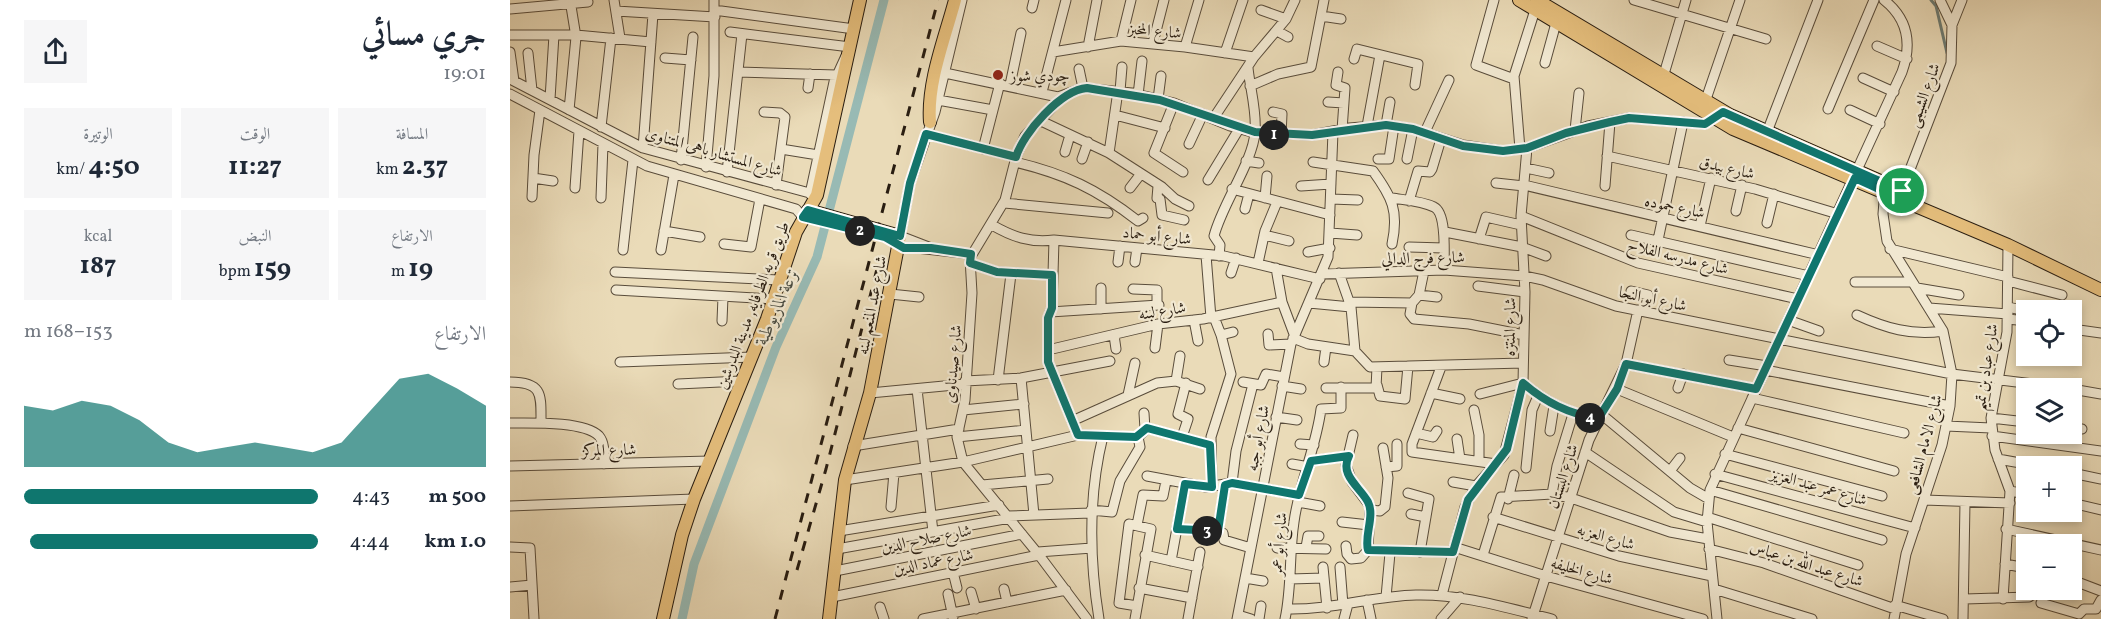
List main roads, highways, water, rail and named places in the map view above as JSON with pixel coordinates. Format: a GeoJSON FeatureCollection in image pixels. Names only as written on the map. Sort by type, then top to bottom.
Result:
{"type":"FeatureCollection","features":[{"type":"Feature","properties":{"kind":"main road"},"geometry":{"type":"LineString","coordinates":[[930,122],[929,110],[942,67],[955,0]]}},
{"type":"Feature","properties":{"kind":"main road"},"geometry":{"type":"LineString","coordinates":[[1518,0],[1536,5],[1664,74],[1719,115],[2041,257],[2101,290]]}},
{"type":"Feature","properties":{"kind":"main road"},"geometry":{"type":"LineString","coordinates":[[850,47],[862,30],[865,4]]}},
{"type":"Feature","properties":{"kind":"main road","name":"طريق قريه الطرفايه, مدينة البدرشين"},"geometry":{"type":"LineString","coordinates":[[663,619],[682,535],[694,499],[752,357],[779,280],[813,195],[854,29],[865,4]]}},
{"type":"Feature","properties":{"kind":"main road"},"geometry":{"type":"LineString","coordinates":[[1536,5],[1556,23],[1704,105]]}},
{"type":"Feature","properties":{"kind":"main road"},"geometry":{"type":"LineString","coordinates":[[1719,115],[1767,132],[1856,174]]}},
{"type":"Feature","properties":{"kind":"main road"},"geometry":{"type":"LineString","coordinates":[[1901,194],[2008,245],[2101,281]]}},
{"type":"Feature","properties":{"kind":"main road"},"geometry":{"type":"LineString","coordinates":[[806,213],[822,214],[854,226]]}},
{"type":"Feature","properties":{"kind":"main road"},"geometry":{"type":"LineString","coordinates":[[806,213],[854,226]]}},
{"type":"Feature","properties":{"kind":"main road","name":"شارع عبد المنعم لبنه"},"geometry":{"type":"LineString","coordinates":[[829,619],[845,480],[870,393],[899,241],[854,226]]}},
{"type":"Feature","properties":{"kind":"waterway","name":"ترعة الماريوطية"},"geometry":{"type":"LineString","coordinates":[[682,619],[694,564],[776,347],[817,257],[884,0]]}},
{"type":"Feature","properties":{"kind":"waterway"},"geometry":{"type":"LineString","coordinates":[[1931,0],[1936,6],[1947,53]]}},
{"type":"Feature","properties":{"kind":"railway"},"geometry":{"type":"LineString","coordinates":[[775,619],[938,0]]}},
{"type":"Feature","properties":{"kind":"railway"},"geometry":{"type":"LineString","coordinates":[[797,570],[826,469],[878,265]]}},
{"type":"Feature","properties":{"kind":"place","name":"چودي شوز"},"geometry":{"type":"Point","coordinates":[998,75]}}]}
